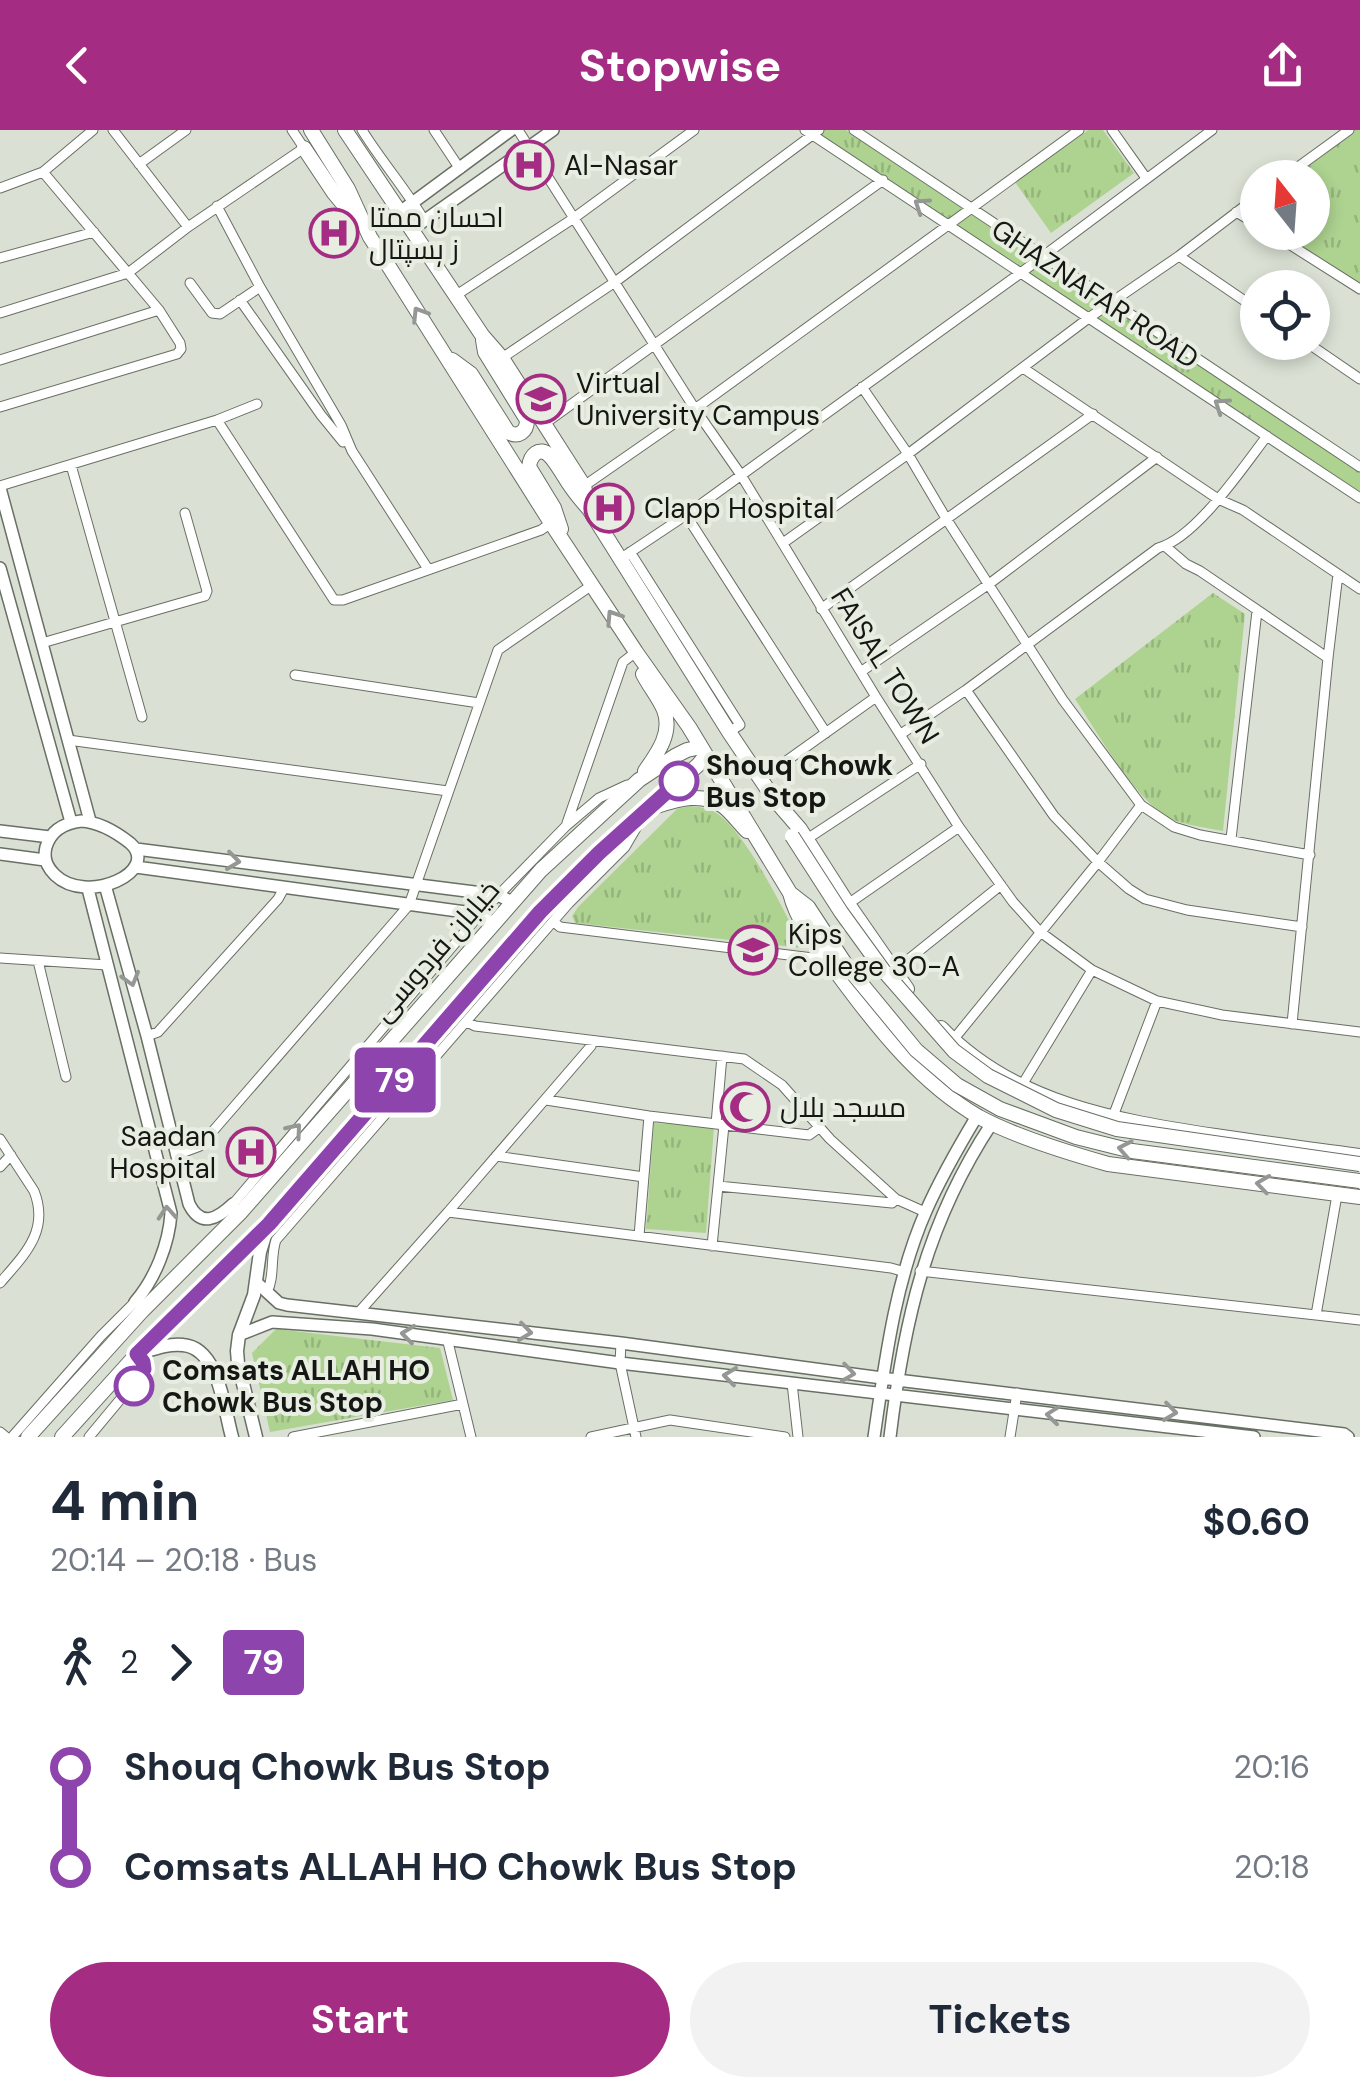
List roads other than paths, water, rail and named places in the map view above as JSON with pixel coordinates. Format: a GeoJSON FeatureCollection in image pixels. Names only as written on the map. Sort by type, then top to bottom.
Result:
{"type":"FeatureCollection","features":[{"type":"Feature","properties":{"kind":"main road"},"geometry":{"type":"LineString","coordinates":[[311,130],[348,189],[370,237]]}},
{"type":"Feature","properties":{"kind":"main road"},"geometry":{"type":"LineString","coordinates":[[345,130],[375,164],[400,212],[418,225],[455,296],[502,358],[584,486],[589,509]]}},
{"type":"Feature","properties":{"kind":"main road"},"geometry":{"type":"LineString","coordinates":[[304,148],[370,237],[551,523],[704,751],[790,893],[795,912],[884,1033],[912,1064],[977,1116],[1078,1156],[1108,1164],[1360,1198]]}},
{"type":"Feature","properties":{"kind":"main road"},"geometry":{"type":"LineString","coordinates":[[444,353],[471,374],[508,432],[522,433],[527,420],[486,352],[482,335]]}},
{"type":"Feature","properties":{"kind":"main road"},"geometry":{"type":"LineString","coordinates":[[568,548],[554,508],[529,468],[531,456],[540,452],[549,454],[575,494],[625,555],[841,912],[883,970],[954,1052],[988,1076],[1056,1110],[1118,1129],[1360,1164]]}},
{"type":"Feature","properties":{"kind":"main road"},"geometry":{"type":"LineString","coordinates":[[636,652],[666,722],[662,744],[639,780]]}},
{"type":"Feature","properties":{"kind":"main road","name":"خیابان فردوسی"},"geometry":{"type":"LineString","coordinates":[[28,1437],[138,1306],[237,1208],[450,975],[494,924],[505,899],[639,780],[687,750],[704,751],[698,765],[540,912],[269,1224],[137,1354],[62,1437]]}},
{"type":"Feature","properties":{"kind":"main road"},"geometry":{"type":"LineString","coordinates":[[647,809],[686,798],[707,799],[727,808],[762,845]]}},
{"type":"Feature","properties":{"kind":"main road"},"geometry":{"type":"LineString","coordinates":[[799,838],[924,1010],[953,1040],[1002,1076],[1112,1119],[1360,1156]]}},
{"type":"Feature","properties":{"kind":"main road"},"geometry":{"type":"LineString","coordinates":[[790,893],[808,907],[846,965],[916,1050],[957,1084],[1000,1109],[1076,1138],[1132,1151],[1360,1180]]}},
{"type":"Feature","properties":{"kind":"main road"},"geometry":{"type":"LineString","coordinates":[[450,975],[469,967],[474,974],[454,1002],[454,1012]]}},
{"type":"Feature","properties":{"kind":"main road"},"geometry":{"type":"LineString","coordinates":[[1158,1171],[1182,1162],[1187,1153],[1169,1129]]}},
{"type":"Feature","properties":{"kind":"main road"},"geometry":{"type":"LineString","coordinates":[[1223,1137],[1212,1146],[1210,1158],[1224,1178]]}},
{"type":"Feature","properties":{"kind":"main road"},"geometry":{"type":"LineString","coordinates":[[256,1437],[238,1364],[239,1335],[261,1287],[260,1252],[269,1224]]}},
{"type":"Feature","properties":{"kind":"main road"},"geometry":{"type":"LineString","coordinates":[[137,1354],[182,1344],[204,1353],[215,1374],[232,1437]]}},
{"type":"Feature","properties":{"kind":"street"},"geometry":{"type":"LineString","coordinates":[[0,186],[43,172],[93,130]]}},
{"type":"Feature","properties":{"kind":"street"},"geometry":{"type":"LineString","coordinates":[[114,130],[188,227]]}},
{"type":"Feature","properties":{"kind":"street"},"geometry":{"type":"LineString","coordinates":[[139,164],[186,130]]}},
{"type":"Feature","properties":{"kind":"street"},"geometry":{"type":"LineString","coordinates":[[0,313],[128,273],[217,206],[304,148],[292,130]]}},
{"type":"Feature","properties":{"kind":"street"},"geometry":{"type":"LineString","coordinates":[[362,130],[375,164],[414,202],[418,225],[553,130]]}},
{"type":"Feature","properties":{"kind":"street"},"geometry":{"type":"LineString","coordinates":[[434,130],[460,168]]}},
{"type":"Feature","properties":{"kind":"street"},"geometry":{"type":"LineString","coordinates":[[400,212],[514,130]]}},
{"type":"Feature","properties":{"kind":"street","name":"FAISAL TOWN"},"geometry":{"type":"LineString","coordinates":[[514,130],[529,147],[783,543],[959,828],[1040,931],[1092,970],[1157,1001],[1222,1015],[1360,1032]]}},
{"type":"Feature","properties":{"kind":"street"},"geometry":{"type":"LineString","coordinates":[[455,296],[574,218],[694,130]]}},
{"type":"Feature","properties":{"kind":"street","name":"GHAZNAFAR ROAD"},"geometry":{"type":"LineString","coordinates":[[854,130],[1360,467]]}},
{"type":"Feature","properties":{"kind":"street"},"geometry":{"type":"LineString","coordinates":[[584,486],[1080,130]]}},
{"type":"Feature","properties":{"kind":"street"},"geometry":{"type":"LineString","coordinates":[[1112,130],[1146,178]]}},
{"type":"Feature","properties":{"kind":"street"},"geometry":{"type":"LineString","coordinates":[[625,555],[1022,272],[1211,130]]}},
{"type":"Feature","properties":{"kind":"street"},"geometry":{"type":"LineString","coordinates":[[1308,160],[1349,130]]}},
{"type":"Feature","properties":{"kind":"street"},"geometry":{"type":"LineString","coordinates":[[502,358],[614,282],[812,132]]}},
{"type":"Feature","properties":{"kind":"street","name":"GHAZNAFAR ROAD"},"geometry":{"type":"LineString","coordinates":[[812,132],[1360,498]]}},
{"type":"Feature","properties":{"kind":"street"},"geometry":{"type":"LineString","coordinates":[[0,407],[177,354],[181,349],[159,310],[43,172]]}},
{"type":"Feature","properties":{"kind":"street"},"geometry":{"type":"LineString","coordinates":[[544,424],[883,180]]}},
{"type":"Feature","properties":{"kind":"street"},"geometry":{"type":"LineString","coordinates":[[217,206],[341,425],[352,452]]}},
{"type":"Feature","properties":{"kind":"street"},"geometry":{"type":"LineString","coordinates":[[783,543],[1240,209]]}},
{"type":"Feature","properties":{"kind":"street"},"geometry":{"type":"LineString","coordinates":[[1236,212],[1240,214]]}},
{"type":"Feature","properties":{"kind":"street"},"geometry":{"type":"LineString","coordinates":[[0,258],[94,232]]}},
{"type":"Feature","properties":{"kind":"street"},"geometry":{"type":"LineString","coordinates":[[1299,250],[1360,288]]}},
{"type":"Feature","properties":{"kind":"street"},"geometry":{"type":"LineString","coordinates":[[1179,256],[1240,298]]}},
{"type":"Feature","properties":{"kind":"street"},"geometry":{"type":"LineString","coordinates":[[190,283],[215,314],[260,287]]}},
{"type":"Feature","properties":{"kind":"street"},"geometry":{"type":"LineString","coordinates":[[240,300],[352,452],[428,569]]}},
{"type":"Feature","properties":{"kind":"street"},"geometry":{"type":"LineString","coordinates":[[0,360],[159,310]]}},
{"type":"Feature","properties":{"kind":"street"},"geometry":{"type":"LineString","coordinates":[[1330,358],[1360,379]]}},
{"type":"Feature","properties":{"kind":"street"},"geometry":{"type":"LineString","coordinates":[[1023,368],[1360,589]]}},
{"type":"Feature","properties":{"kind":"street"},"geometry":{"type":"LineString","coordinates":[[862,387],[1063,700],[1141,805],[1174,827],[1200,835],[1310,855]]}},
{"type":"Feature","properties":{"kind":"street"},"geometry":{"type":"LineString","coordinates":[[90,821],[0,487],[218,420],[257,404]]}},
{"type":"Feature","properties":{"kind":"street"},"geometry":{"type":"LineString","coordinates":[[822,609],[1094,414]]}},
{"type":"Feature","properties":{"kind":"street"},"geometry":{"type":"LineString","coordinates":[[218,420],[334,600],[541,530],[551,523]]}},
{"type":"Feature","properties":{"kind":"street"},"geometry":{"type":"LineString","coordinates":[[901,734],[1158,548],[1175,542],[1218,499],[1267,436]]}},
{"type":"Feature","properties":{"kind":"street"},"geometry":{"type":"LineString","coordinates":[[862,671],[989,584],[1156,456]]}},
{"type":"Feature","properties":{"kind":"street"},"geometry":{"type":"LineString","coordinates":[[71,465],[142,717]]}},
{"type":"Feature","properties":{"kind":"street"},"geometry":{"type":"LineString","coordinates":[[42,643],[205,596],[207,591],[185,513]]}},
{"type":"Feature","properties":{"kind":"street"},"geometry":{"type":"LineString","coordinates":[[686,515],[826,733]]}},
{"type":"Feature","properties":{"kind":"street"},"geometry":{"type":"LineString","coordinates":[[1165,546],[1328,658]]}},
{"type":"Feature","properties":{"kind":"street"},"geometry":{"type":"LineString","coordinates":[[0,568],[4,595],[71,822]]}},
{"type":"Feature","properties":{"kind":"street"},"geometry":{"type":"LineString","coordinates":[[1292,1024],[1338,574]]}},
{"type":"Feature","properties":{"kind":"street"},"geometry":{"type":"LineString","coordinates":[[176,1154],[200,1146],[409,905],[498,650],[592,585]]}},
{"type":"Feature","properties":{"kind":"street"},"geometry":{"type":"LineString","coordinates":[[1230,840],[1257,610]]}},
{"type":"Feature","properties":{"kind":"street"},"geometry":{"type":"LineString","coordinates":[[566,826],[623,662],[636,652]]}},
{"type":"Feature","properties":{"kind":"street"},"geometry":{"type":"LineString","coordinates":[[295,675],[479,703]]}},
{"type":"Feature","properties":{"kind":"street"},"geometry":{"type":"LineString","coordinates":[[966,690],[1054,816],[1129,889],[1146,899],[1187,910],[1302,927]]}},
{"type":"Feature","properties":{"kind":"street"},"geometry":{"type":"LineString","coordinates":[[761,779],[876,697]]}},
{"type":"Feature","properties":{"kind":"street"},"geometry":{"type":"LineString","coordinates":[[68,740],[448,790]]}},
{"type":"Feature","properties":{"kind":"street"},"geometry":{"type":"LineString","coordinates":[[799,838],[920,764]]}},
{"type":"Feature","properties":{"kind":"street"},"geometry":{"type":"LineString","coordinates":[[105,885],[189,1204],[197,1216],[212,1219],[237,1208],[480,914],[505,899],[566,826],[599,798],[639,780]]}},
{"type":"Feature","properties":{"kind":"street"},"geometry":{"type":"LineString","coordinates":[[953,1040],[1141,805]]}},
{"type":"Feature","properties":{"kind":"street"},"geometry":{"type":"LineString","coordinates":[[261,1287],[271,1284],[276,1240],[569,903],[625,847],[647,809]]}},
{"type":"Feature","properties":{"kind":"street"},"geometry":{"type":"LineString","coordinates":[[90,821],[114,832],[136,849],[140,858],[136,867],[105,885],[88,889],[76,888],[60,879],[45,860],[46,849],[58,828],[71,822],[90,821]]}},
{"type":"Feature","properties":{"kind":"street"},"geometry":{"type":"LineString","coordinates":[[848,904],[959,828]]}},
{"type":"Feature","properties":{"kind":"street"},"geometry":{"type":"LineString","coordinates":[[0,831],[50,837]]}},
{"type":"Feature","properties":{"kind":"street"},"geometry":{"type":"LineString","coordinates":[[136,849],[505,899]]}},
{"type":"Feature","properties":{"kind":"street"},"geometry":{"type":"LineString","coordinates":[[0,854],[45,860]]}},
{"type":"Feature","properties":{"kind":"street"},"geometry":{"type":"LineString","coordinates":[[136,867],[480,914],[494,924]]}},
{"type":"Feature","properties":{"kind":"street"},"geometry":{"type":"LineString","coordinates":[[894,971],[1001,885]]}},
{"type":"Feature","properties":{"kind":"street"},"geometry":{"type":"LineString","coordinates":[[147,1036],[158,1032],[278,900],[284,888]]}},
{"type":"Feature","properties":{"kind":"street"},"geometry":{"type":"LineString","coordinates":[[0,1432],[9,1437],[101,1336],[138,1306],[160,1256],[171,1214],[88,889]]}},
{"type":"Feature","properties":{"kind":"street"},"geometry":{"type":"LineString","coordinates":[[554,922],[560,927],[813,958],[821,951]]}},
{"type":"Feature","properties":{"kind":"street"},"geometry":{"type":"LineString","coordinates":[[0,958],[107,965]]}},
{"type":"Feature","properties":{"kind":"street"},"geometry":{"type":"LineString","coordinates":[[38,962],[66,1076]]}},
{"type":"Feature","properties":{"kind":"street"},"geometry":{"type":"LineString","coordinates":[[1022,1085],[1092,970]]}},
{"type":"Feature","properties":{"kind":"street"},"geometry":{"type":"LineString","coordinates":[[1112,1119],[1157,1001]]}},
{"type":"Feature","properties":{"kind":"street"},"geometry":{"type":"LineString","coordinates":[[468,1022],[475,1026],[744,1059],[782,1085],[896,1199],[925,1212]]}},
{"type":"Feature","properties":{"kind":"street"},"geometry":{"type":"LineString","coordinates":[[359,1312],[546,1100],[592,1046],[592,1041]]}},
{"type":"Feature","properties":{"kind":"street"},"geometry":{"type":"LineString","coordinates":[[712,1246],[722,1056]]}},
{"type":"Feature","properties":{"kind":"street"},"geometry":{"type":"LineString","coordinates":[[546,1100],[809,1134],[820,1127]]}},
{"type":"Feature","properties":{"kind":"street"},"geometry":{"type":"LineString","coordinates":[[639,1236],[649,1116]]}},
{"type":"Feature","properties":{"kind":"street"},"geometry":{"type":"LineString","coordinates":[[874,1437],[882,1378],[905,1272],[925,1212],[977,1116]]}},
{"type":"Feature","properties":{"kind":"street"},"geometry":{"type":"LineString","coordinates":[[890,1437],[894,1396],[920,1271],[954,1190],[992,1123]]}},
{"type":"Feature","properties":{"kind":"street"},"geometry":{"type":"LineString","coordinates":[[0,1138],[38,1199],[39,1220],[32,1246],[0,1283]]}},
{"type":"Feature","properties":{"kind":"street"},"geometry":{"type":"LineString","coordinates":[[0,1167],[11,1154]]}},
{"type":"Feature","properties":{"kind":"street"},"geometry":{"type":"LineString","coordinates":[[496,1156],[644,1177]]}},
{"type":"Feature","properties":{"kind":"street"},"geometry":{"type":"LineString","coordinates":[[718,1186],[892,1203],[896,1199]]}},
{"type":"Feature","properties":{"kind":"street"},"geometry":{"type":"LineString","coordinates":[[1316,1315],[1337,1194]]}},
{"type":"Feature","properties":{"kind":"street"},"geometry":{"type":"LineString","coordinates":[[448,1212],[905,1272]]}},
{"type":"Feature","properties":{"kind":"street"},"geometry":{"type":"LineString","coordinates":[[920,1271],[1360,1320]]}},
{"type":"Feature","properties":{"kind":"street"},"geometry":{"type":"LineString","coordinates":[[261,1287],[278,1303],[287,1305],[622,1343],[1348,1437]]}},
{"type":"Feature","properties":{"kind":"street"},"geometry":{"type":"LineString","coordinates":[[239,1335],[265,1324],[283,1322],[372,1329],[620,1363],[1254,1437]]}},
{"type":"Feature","properties":{"kind":"street"},"geometry":{"type":"LineString","coordinates":[[447,1338],[471,1437]]}},
{"type":"Feature","properties":{"kind":"street"},"geometry":{"type":"LineString","coordinates":[[622,1343],[620,1363],[635,1432]]}},
{"type":"Feature","properties":{"kind":"street"},"geometry":{"type":"LineString","coordinates":[[89,1437],[143,1372],[143,1362],[137,1354]]}},
{"type":"Feature","properties":{"kind":"street"},"geometry":{"type":"LineString","coordinates":[[792,1383],[798,1437]]}},
{"type":"Feature","properties":{"kind":"street"},"geometry":{"type":"LineString","coordinates":[[1010,1437],[1017,1393]]}},
{"type":"Feature","properties":{"kind":"street"},"geometry":{"type":"LineString","coordinates":[[299,1436],[463,1404]]}},
{"type":"Feature","properties":{"kind":"street"},"geometry":{"type":"LineString","coordinates":[[592,1437],[635,1432],[670,1420],[785,1437]]}},
{"type":"Feature","properties":{"kind":"place","name":"Al-Nasar"},"geometry":{"type":"Point","coordinates":[529,165]}},
{"type":"Feature","properties":{"kind":"place","name":"احسان ممتا ز ہسپتال"},"geometry":{"type":"Point","coordinates":[334,233]}},
{"type":"Feature","properties":{"kind":"place","name":"Virtual University Campus"},"geometry":{"type":"Point","coordinates":[541,399]}},
{"type":"Feature","properties":{"kind":"place","name":"Clapp Hospital"},"geometry":{"type":"Point","coordinates":[609,508]}},
{"type":"Feature","properties":{"kind":"place","name":"Shouq Chowk Bus Stop"},"geometry":{"type":"Point","coordinates":[679,781]}},
{"type":"Feature","properties":{"kind":"place","name":"Kips College 30-A"},"geometry":{"type":"Point","coordinates":[753,950]}},
{"type":"Feature","properties":{"kind":"place","name":"مسجد بلال"},"geometry":{"type":"Point","coordinates":[745,1107]}},
{"type":"Feature","properties":{"kind":"place","name":"Saadan Hospital"},"geometry":{"type":"Point","coordinates":[251,1152]}},
{"type":"Feature","properties":{"kind":"place","name":"Comsats ALLAH HO Chowk Bus Stop"},"geometry":{"type":"Point","coordinates":[134,1386]}}]}
